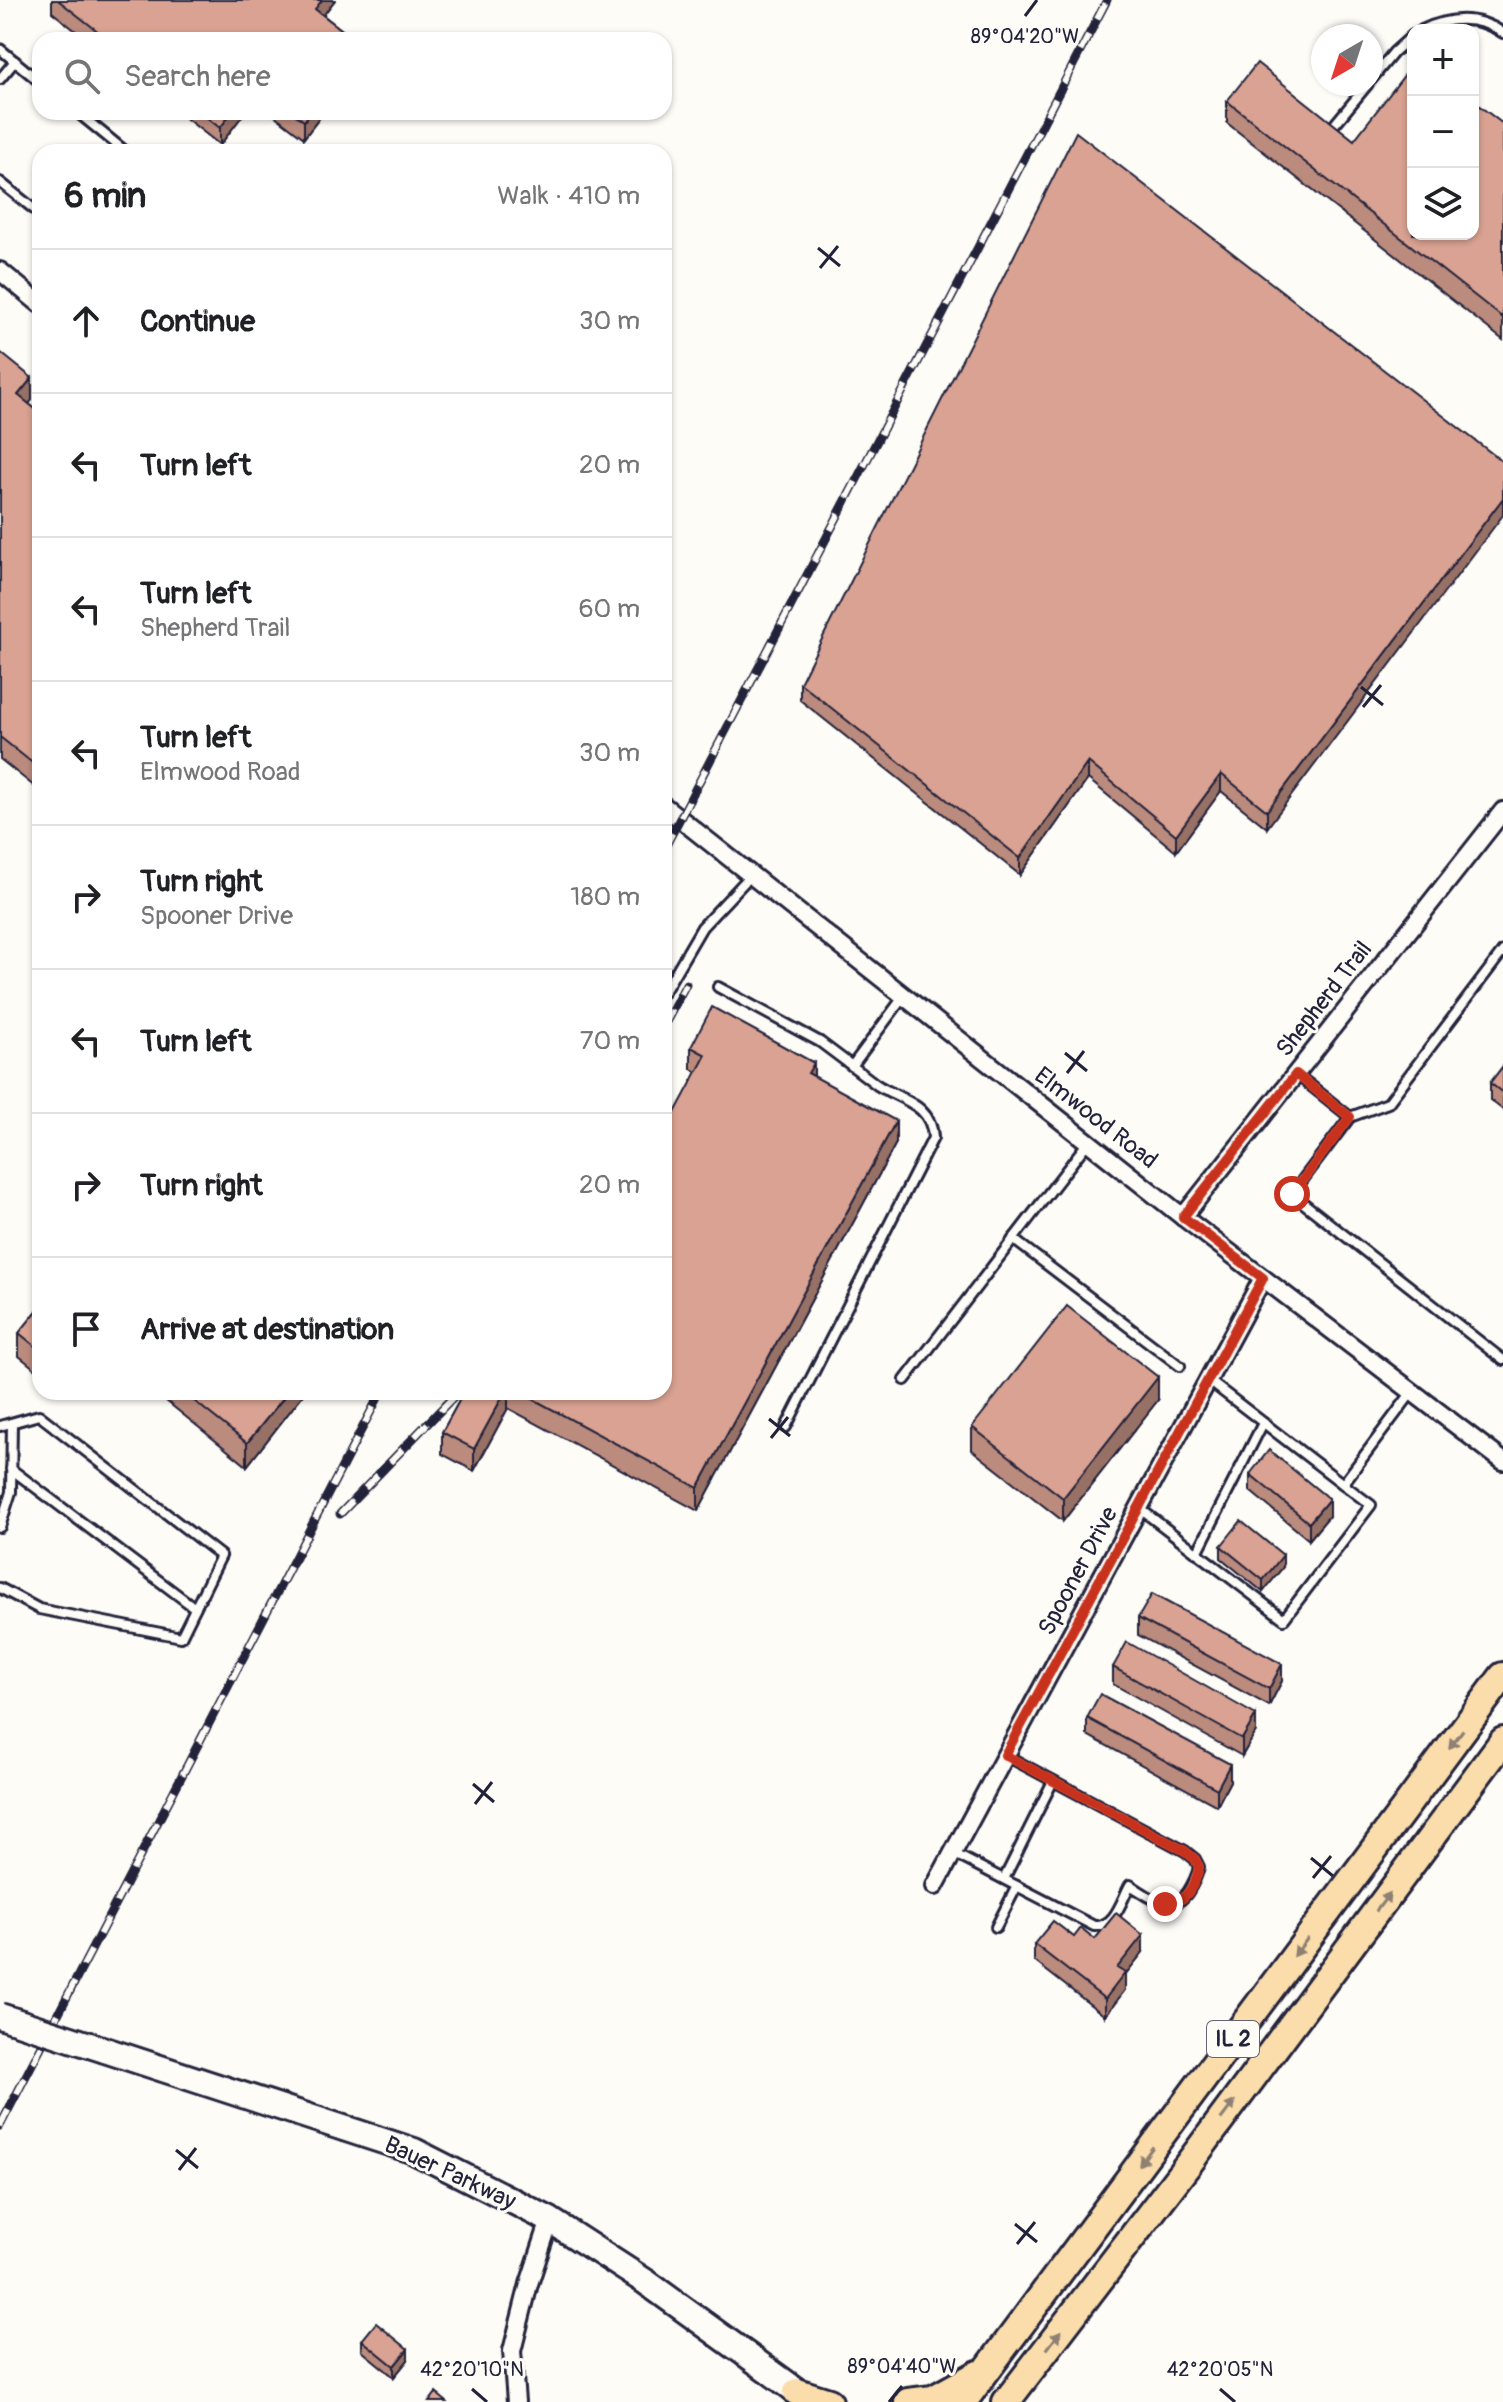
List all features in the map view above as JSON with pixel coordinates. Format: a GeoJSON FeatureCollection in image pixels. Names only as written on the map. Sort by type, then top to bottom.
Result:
{"type":"FeatureCollection","features":[{"type":"Feature","properties":{"kind":"main road","name":"IL 2"},"geometry":{"type":"LineString","coordinates":[[963,2402],[1503,1676]]}},
{"type":"Feature","properties":{"kind":"main road","name":"IL 2"},"geometry":{"type":"LineString","coordinates":[[1010,2400],[1503,1741]]}},
{"type":"Feature","properties":{"kind":"main road","name":"Bauer Parkway"},"geometry":{"type":"LineString","coordinates":[[0,2016],[414,2151],[550,2220],[646,2282],[804,2399]]}},
{"type":"Feature","properties":{"kind":"main road"},"geometry":{"type":"LineString","coordinates":[[908,2402],[933,2399],[988,2368]]}},
{"type":"Feature","properties":{"kind":"main road"},"geometry":{"type":"LineString","coordinates":[[804,2399],[829,2402]]}},
{"type":"Feature","properties":{"kind":"street"},"geometry":{"type":"LineString","coordinates":[[0,271],[32,297]]}},
{"type":"Feature","properties":{"kind":"street","name":"Shepherd Trail"},"geometry":{"type":"LineString","coordinates":[[1183,1217],[1503,811]]}},
{"type":"Feature","properties":{"kind":"street","name":"Elmwood Road"},"geometry":{"type":"LineString","coordinates":[[672,812],[1183,1217],[1503,1461]]}},
{"type":"Feature","properties":{"kind":"street","name":"Spooner Drive"},"geometry":{"type":"LineString","coordinates":[[935,1886],[1263,1278]]}},
{"type":"Feature","properties":{"kind":"street"},"geometry":{"type":"LineString","coordinates":[[516,2402],[512,2351],[550,2220]]}},
{"type":"Feature","properties":{"kind":"lane"},"geometry":{"type":"LineString","coordinates":[[1435,24],[1467,19],[1492,25],[1503,33]]}},
{"type":"Feature","properties":{"kind":"lane"},"geometry":{"type":"LineString","coordinates":[[1383,65],[1407,40]]}},
{"type":"Feature","properties":{"kind":"lane"},"geometry":{"type":"LineString","coordinates":[[0,49],[32,75]]}},
{"type":"Feature","properties":{"kind":"lane"},"geometry":{"type":"LineString","coordinates":[[0,79],[15,61]]}},
{"type":"Feature","properties":{"kind":"lane"},"geometry":{"type":"LineString","coordinates":[[1330,130],[1358,96]]}},
{"type":"Feature","properties":{"kind":"lane"},"geometry":{"type":"LineString","coordinates":[[87,120],[116,144]]}},
{"type":"Feature","properties":{"kind":"lane"},"geometry":{"type":"LineString","coordinates":[[0,182],[32,208]]}},
{"type":"Feature","properties":{"kind":"lane"},"geometry":{"type":"LineString","coordinates":[[672,978],[702,927],[751,875]]}},
{"type":"Feature","properties":{"kind":"lane"},"geometry":{"type":"LineString","coordinates":[[1503,951],[1388,1103],[1350,1117],[1292,1194],[1503,1360]]}},
{"type":"Feature","properties":{"kind":"lane"},"geometry":{"type":"LineString","coordinates":[[718,987],[820,1042],[878,1085],[924,1111],[933,1128],[933,1138],[786,1427]]}},
{"type":"Feature","properties":{"kind":"lane"},"geometry":{"type":"LineString","coordinates":[[852,1066],[904,996]]}},
{"type":"Feature","properties":{"kind":"lane"},"geometry":{"type":"LineString","coordinates":[[1296,1074],[1350,1117]]}},
{"type":"Feature","properties":{"kind":"lane"},"geometry":{"type":"LineString","coordinates":[[905,1380],[1088,1142]]}},
{"type":"Feature","properties":{"kind":"lane"},"geometry":{"type":"LineString","coordinates":[[1013,1239],[1180,1366]]}},
{"type":"Feature","properties":{"kind":"lane"},"geometry":{"type":"LineString","coordinates":[[1139,1508],[1284,1619],[1371,1505],[1208,1380]]}},
{"type":"Feature","properties":{"kind":"lane"},"geometry":{"type":"LineString","coordinates":[[1343,1484],[1413,1392]]}},
{"type":"Feature","properties":{"kind":"lane"},"geometry":{"type":"LineString","coordinates":[[0,1426],[39,1415],[221,1556],[181,1637],[39,1609],[0,1588]]}},
{"type":"Feature","properties":{"kind":"lane"},"geometry":{"type":"LineString","coordinates":[[0,1527],[11,1492],[12,1423]]}},
{"type":"Feature","properties":{"kind":"lane"},"geometry":{"type":"LineString","coordinates":[[1197,1553],[1263,1423]]}},
{"type":"Feature","properties":{"kind":"lane"},"geometry":{"type":"LineString","coordinates":[[11,1469],[195,1608]]}},
{"type":"Feature","properties":{"kind":"lane"},"geometry":{"type":"LineString","coordinates":[[953,1852],[1094,1926],[1103,1927],[1110,1922],[1130,1885],[1165,1904],[1173,1905],[1181,1900],[1198,1874],[1195,1859],[1185,1851],[1005,1755]]}},
{"type":"Feature","properties":{"kind":"lane"},"geometry":{"type":"LineString","coordinates":[[1004,1879],[1053,1781]]}},
{"type":"Feature","properties":{"kind":"lane"},"geometry":{"type":"LineString","coordinates":[[996,1927],[1017,1886]]}},
{"type":"Feature","properties":{"kind":"building"},"geometry":{"type":"Polygon","coordinates":[[[58,0],[322,0],[315,9],[345,32],[99,32],[58,0]]]}},
{"type":"Feature","properties":{"kind":"building"},"geometry":{"type":"Polygon","coordinates":[[[1257,63],[1354,140],[1407,72],[1407,240],[1479,240],[1479,106],[1503,124],[1503,318],[1227,101],[1257,63]]]}},
{"type":"Feature","properties":{"kind":"building"},"geometry":{"type":"Polygon","coordinates":[[[210,120],[226,120],[220,128],[210,120]]]}},
{"type":"Feature","properties":{"kind":"building"},"geometry":{"type":"Polygon","coordinates":[[[1076,132],[1503,462],[1503,498],[1267,811],[1221,774],[1176,835],[1088,762],[1020,858],[800,683],[1076,132]]]}},
{"type":"Feature","properties":{"kind":"building"},"geometry":{"type":"Polygon","coordinates":[[[0,352],[32,378],[18,395],[32,406],[32,763],[0,737],[0,352]]]}},
{"type":"Feature","properties":{"kind":"building"},"geometry":{"type":"Polygon","coordinates":[[[712,1007],[814,1063],[808,1073],[896,1121],[698,1488],[535,1400],[672,1400],[672,1118],[706,1055],[691,1047],[712,1007]]]}},
{"type":"Feature","properties":{"kind":"building"},"geometry":{"type":"Polygon","coordinates":[[[1503,1066],[1503,1093],[1490,1083],[1503,1066]]]}},
{"type":"Feature","properties":{"kind":"building"},"geometry":{"type":"Polygon","coordinates":[[[1067,1306],[1158,1377],[1063,1498],[972,1427],[1067,1306]]]}},
{"type":"Feature","properties":{"kind":"building"},"geometry":{"type":"Polygon","coordinates":[[[32,1317],[32,1344],[19,1333],[32,1317]]]}},
{"type":"Feature","properties":{"kind":"building"},"geometry":{"type":"Polygon","coordinates":[[[193,1400],[282,1400],[247,1443],[193,1400]]]}},
{"type":"Feature","properties":{"kind":"building"},"geometry":{"type":"Polygon","coordinates":[[[460,1400],[501,1400],[474,1449],[442,1432],[460,1400]]]}},
{"type":"Feature","properties":{"kind":"building"},"geometry":{"type":"Polygon","coordinates":[[[1269,1450],[1329,1499],[1309,1523],[1250,1474],[1269,1450]]]}},
{"type":"Feature","properties":{"kind":"building"},"geometry":{"type":"Polygon","coordinates":[[[1241,1521],[1283,1555],[1263,1580],[1221,1546],[1241,1521]]]}},
{"type":"Feature","properties":{"kind":"building"},"geometry":{"type":"Polygon","coordinates":[[[1152,1594],[1282,1664],[1269,1689],[1138,1618],[1152,1594]]]}},
{"type":"Feature","properties":{"kind":"building"},"geometry":{"type":"Polygon","coordinates":[[[1127,1642],[1256,1715],[1242,1739],[1113,1667],[1127,1642]]]}},
{"type":"Feature","properties":{"kind":"building"},"geometry":{"type":"Polygon","coordinates":[[[1100,1694],[1230,1764],[1217,1789],[1087,1718],[1100,1694]]]}},
{"type":"Feature","properties":{"kind":"building"},"geometry":{"type":"Polygon","coordinates":[[[1116,1913],[1143,1935],[1117,1968],[1125,1973],[1105,1999],[1034,1944],[1053,1921],[1074,1937],[1081,1928],[1095,1939],[1116,1913]]]}},
{"type":"Feature","properties":{"kind":"building"},"geometry":{"type":"Polygon","coordinates":[[[376,2323],[408,2349],[394,2366],[362,2340],[376,2323]]]}},
{"type":"Feature","properties":{"kind":"building"},"geometry":{"type":"Polygon","coordinates":[[[436,2393],[447,2402],[429,2402],[436,2393]]]}},
{"type":"Feature","properties":{"kind":"railway"},"geometry":{"type":"LineString","coordinates":[[672,834],[1107,0]]}},
{"type":"Feature","properties":{"kind":"railway"},"geometry":{"type":"LineString","coordinates":[[672,1011],[686,984]]}},
{"type":"Feature","properties":{"kind":"railway"},"geometry":{"type":"LineString","coordinates":[[0,2126],[377,1400]]}},
{"type":"Feature","properties":{"kind":"railway"},"geometry":{"type":"LineString","coordinates":[[340,1514],[450,1400]]}},
{"type":"Feature","properties":{"kind":"route"},"geometry":{"type":"LineString","coordinates":[[1165,1904],[1173,1905],[1188,1891],[1198,1874],[1195,1859],[1005,1755],[1263,1278],[1183,1217],[1296,1074],[1350,1117],[1292,1194]]}}]}
